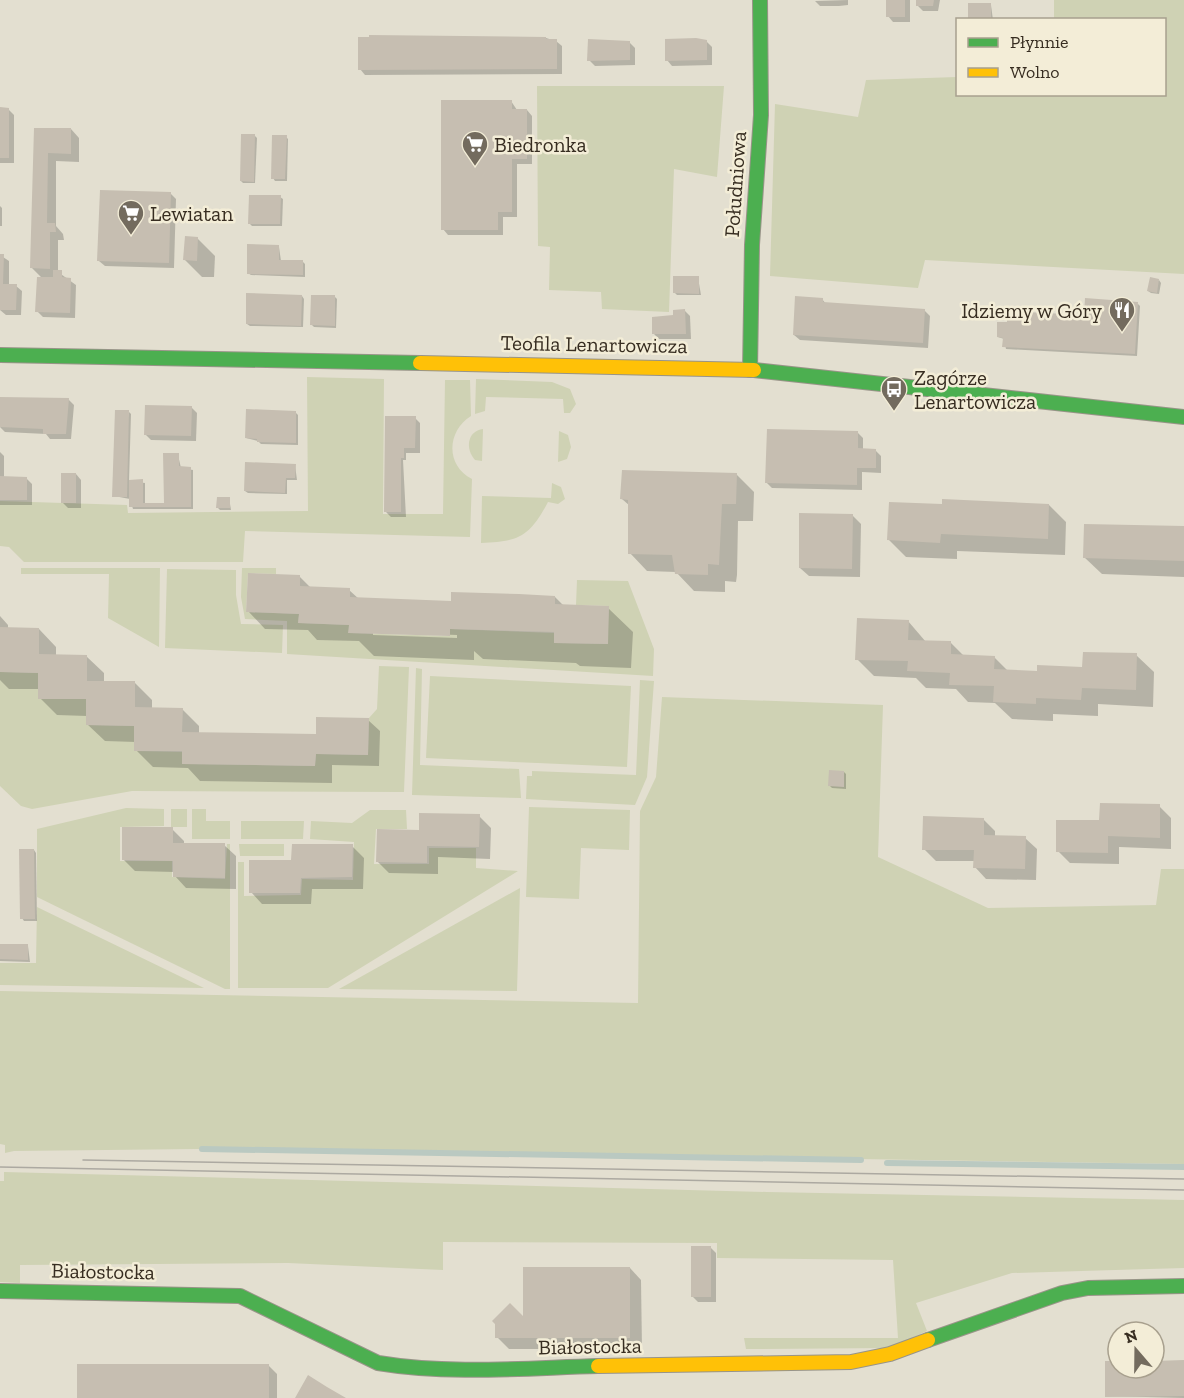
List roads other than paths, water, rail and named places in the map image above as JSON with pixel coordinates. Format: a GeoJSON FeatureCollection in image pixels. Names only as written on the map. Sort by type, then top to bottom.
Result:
{"type":"FeatureCollection","features":[{"type":"Feature","properties":{"kind":"street","name":"Południowa"},"geometry":{"type":"LineString","coordinates":[[750,370],[752,245],[761,115],[760,0]]}},
{"type":"Feature","properties":{"kind":"street","name":"Teofila Lenartowicza"},"geometry":{"type":"LineString","coordinates":[[0,355],[750,370],[1184,417]]}},
{"type":"Feature","properties":{"kind":"street","name":"Białostocka"},"geometry":{"type":"LineString","coordinates":[[0,1291],[240,1296],[254,1300],[326,1340],[378,1363],[400,1367],[439,1369],[852,1362],[890,1354],[1062,1293],[1088,1288],[1184,1286]]}},
{"type":"Feature","properties":{"kind":"waterway"},"geometry":{"type":"LineString","coordinates":[[202,1149],[861,1160]]}},
{"type":"Feature","properties":{"kind":"waterway"},"geometry":{"type":"LineString","coordinates":[[887,1163],[1184,1167]]}},
{"type":"Feature","properties":{"kind":"tram line"},"geometry":{"type":"LineString","coordinates":[[83,1160],[1184,1179]]}},
{"type":"Feature","properties":{"kind":"tram line"},"geometry":{"type":"LineString","coordinates":[[0,1167],[1184,1190]]}},
{"type":"Feature","properties":{"kind":"place","name":"Biedronka"},"geometry":{"type":"Point","coordinates":[475,167]}},
{"type":"Feature","properties":{"kind":"place","name":"Lewiatan"},"geometry":{"type":"Point","coordinates":[131,236]}},
{"type":"Feature","properties":{"kind":"place","name":"Idziemy w Góry"},"geometry":{"type":"Point","coordinates":[1122,333]}},
{"type":"Feature","properties":{"kind":"place","name":"Zagórze Lenartowicza"},"geometry":{"type":"Point","coordinates":[894,412]}}]}
